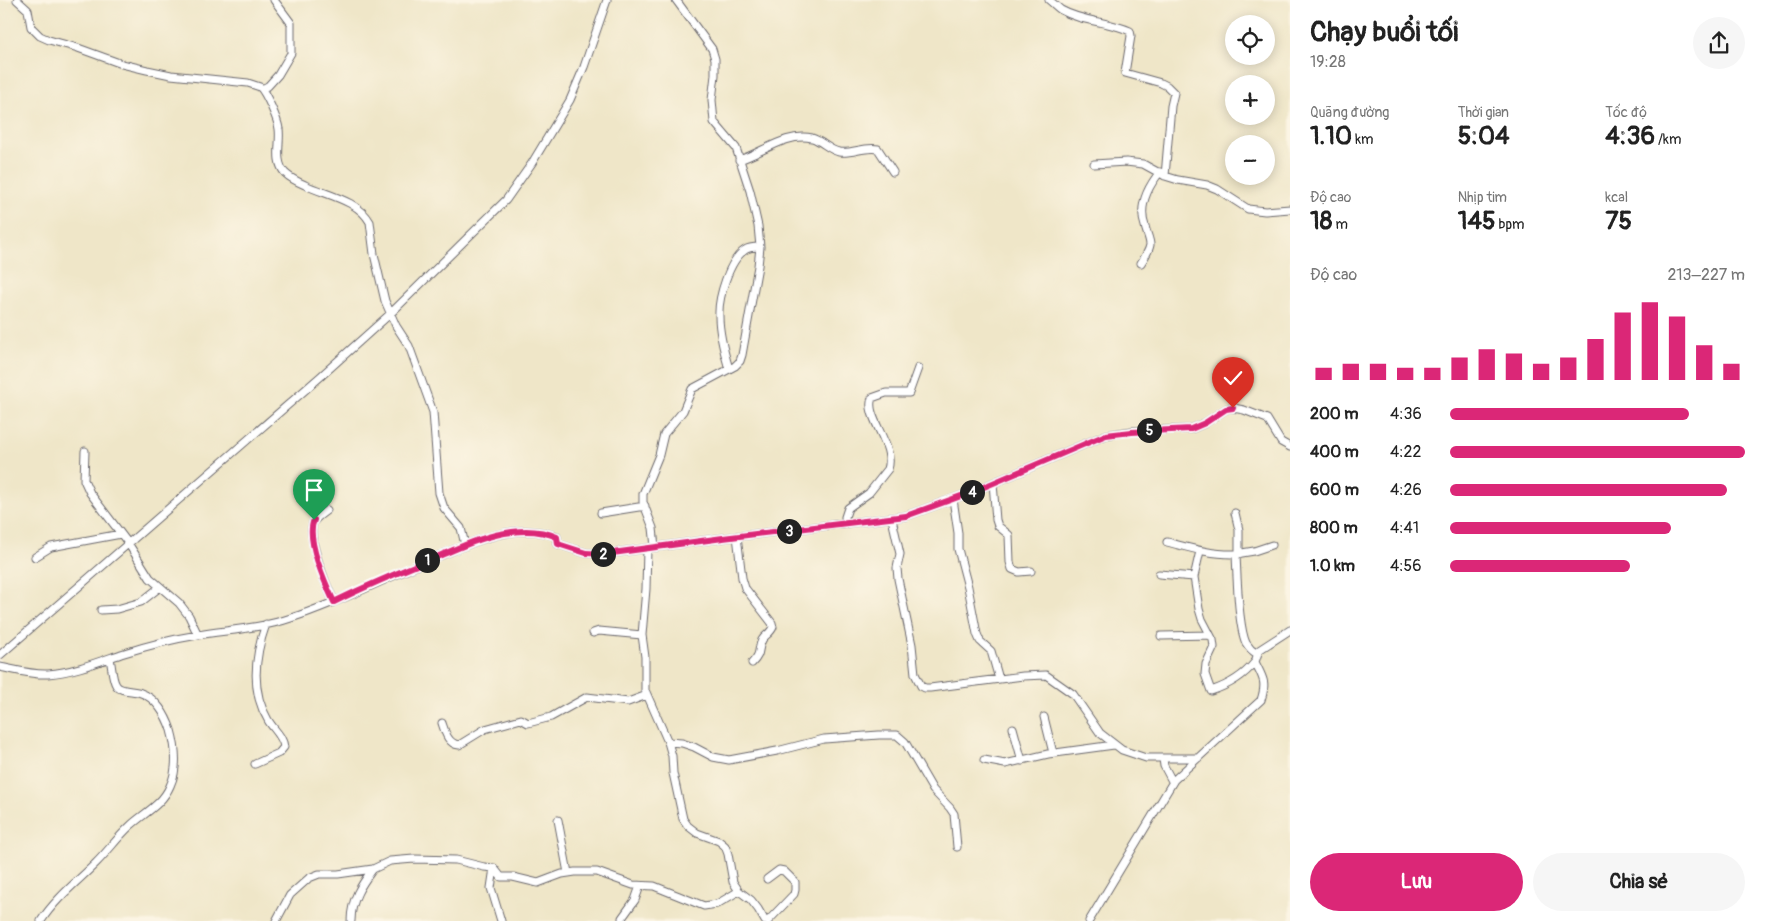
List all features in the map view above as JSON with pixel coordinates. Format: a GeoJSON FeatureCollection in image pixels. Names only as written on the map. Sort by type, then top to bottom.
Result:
{"type":"FeatureCollection","features":[{"type":"Feature","properties":{"kind":"street"},"geometry":{"type":"LineString","coordinates":[[17,0],[28,10],[31,27],[40,36],[50,40],[146,70],[171,75],[248,83],[262,89],[279,128],[280,164],[283,171],[292,179],[351,204],[362,211],[370,222],[379,280],[390,314],[409,346],[432,412],[439,493],[444,508],[461,528],[465,545]]}},
{"type":"Feature","properties":{"kind":"street"},"geometry":{"type":"LineString","coordinates":[[262,89],[268,86],[278,75],[291,53],[291,23],[274,0]]}},
{"type":"Feature","properties":{"kind":"street"},"geometry":{"type":"LineString","coordinates":[[0,655],[320,377],[390,314],[506,200],[532,163],[570,100],[584,67],[607,0]]}},
{"type":"Feature","properties":{"kind":"street"},"geometry":{"type":"LineString","coordinates":[[656,548],[653,528],[643,502],[643,494],[659,455],[664,434],[683,411],[692,389],[735,366],[742,355],[760,247],[755,212],[736,148],[714,122],[712,100],[715,59],[712,49],[676,0]]}},
{"type":"Feature","properties":{"kind":"street"},"geometry":{"type":"LineString","coordinates":[[1049,0],[1061,10],[1076,16],[1130,31],[1132,36],[1125,73],[1162,83],[1174,92],[1162,174],[1147,193],[1142,208],[1144,224],[1150,244],[1141,263]]}},
{"type":"Feature","properties":{"kind":"street"},"geometry":{"type":"LineString","coordinates":[[739,160],[751,157],[788,139],[799,137],[821,141],[838,152],[878,149],[893,172]]}},
{"type":"Feature","properties":{"kind":"street"},"geometry":{"type":"LineString","coordinates":[[1094,164],[1126,162],[1143,164],[1178,180],[1207,184],[1248,209],[1265,211],[1290,209]]}},
{"type":"Feature","properties":{"kind":"street"},"geometry":{"type":"LineString","coordinates":[[729,369],[719,317],[725,284],[737,257],[747,248],[760,247]]}},
{"type":"Feature","properties":{"kind":"street"},"geometry":{"type":"LineString","coordinates":[[846,524],[845,517],[848,508],[869,493],[890,465],[884,439],[870,406],[872,398],[886,393],[909,393],[918,368]]}},
{"type":"Feature","properties":{"kind":"street"},"geometry":{"type":"LineString","coordinates":[[0,667],[48,674],[198,635],[291,618],[334,602],[465,545],[488,537],[513,532],[547,532],[557,537],[558,544],[586,553],[605,554],[906,516],[994,483],[1106,435],[1146,430],[1191,429],[1205,423],[1226,409],[1244,410],[1266,419],[1281,442],[1290,447]]}},
{"type":"Feature","properties":{"kind":"street"},"geometry":{"type":"LineString","coordinates":[[85,451],[84,480],[90,492],[128,543],[150,578],[179,603],[189,616],[198,635]]}},
{"type":"Feature","properties":{"kind":"street"},"geometry":{"type":"LineString","coordinates":[[994,483],[996,520],[998,526],[1009,535],[1012,569],[1019,572],[1031,570]]}},
{"type":"Feature","properties":{"kind":"street"},"geometry":{"type":"LineString","coordinates":[[953,499],[958,548],[977,634],[980,641],[991,652],[999,679]]}},
{"type":"Feature","properties":{"kind":"street"},"geometry":{"type":"LineString","coordinates":[[601,513],[645,506]]}},
{"type":"Feature","properties":{"kind":"street"},"geometry":{"type":"LineString","coordinates":[[327,510],[314,520],[312,532],[322,575],[334,602]]}},
{"type":"Feature","properties":{"kind":"street"},"geometry":{"type":"LineString","coordinates":[[1235,513],[1239,530],[1238,554],[1241,616],[1246,642],[1250,650],[1257,654]]}},
{"type":"Feature","properties":{"kind":"street"},"geometry":{"type":"LineString","coordinates":[[892,518],[900,554],[897,568],[898,579],[912,645],[915,674],[917,681],[925,688],[1039,675],[1046,676],[1073,694],[1100,733],[1122,750],[1146,758],[1198,758]]}},
{"type":"Feature","properties":{"kind":"street"},"geometry":{"type":"LineString","coordinates":[[35,557],[51,547],[121,534]]}},
{"type":"Feature","properties":{"kind":"street"},"geometry":{"type":"LineString","coordinates":[[736,536],[745,588],[772,623],[773,627],[770,633],[762,640],[758,656],[752,663]]}},
{"type":"Feature","properties":{"kind":"street"},"geometry":{"type":"LineString","coordinates":[[1167,542],[1200,551],[1226,555],[1254,551],[1272,545]]}},
{"type":"Feature","properties":{"kind":"street"},"geometry":{"type":"LineString","coordinates":[[648,549],[642,635],[646,657],[645,690],[668,742],[684,819],[688,826],[697,833],[719,841],[725,846],[734,882],[739,891],[751,900],[766,921],[794,894],[796,886],[795,882],[783,871],[779,870],[767,879]]}},
{"type":"Feature","properties":{"kind":"street"},"geometry":{"type":"LineString","coordinates":[[1200,551],[1194,577],[1199,609],[1214,647],[1206,664],[1205,674],[1211,692],[1231,684],[1247,672],[1259,650],[1290,630]]}},
{"type":"Feature","properties":{"kind":"street"},"geometry":{"type":"LineString","coordinates":[[1159,574],[1194,577]]}},
{"type":"Feature","properties":{"kind":"street"},"geometry":{"type":"LineString","coordinates":[[101,610],[117,609],[141,602],[160,587]]}},
{"type":"Feature","properties":{"kind":"street"},"geometry":{"type":"LineString","coordinates":[[255,764],[279,753],[284,747],[283,741],[267,719],[260,703],[256,682],[255,665],[260,640],[266,624]]}},
{"type":"Feature","properties":{"kind":"street"},"geometry":{"type":"LineString","coordinates":[[593,633],[599,631],[642,635]]}},
{"type":"Feature","properties":{"kind":"street"},"geometry":{"type":"LineString","coordinates":[[1161,636],[1210,635]]}},
{"type":"Feature","properties":{"kind":"street"},"geometry":{"type":"LineString","coordinates":[[41,921],[52,904],[98,861],[131,825],[156,806],[165,796],[175,773],[176,759],[171,730],[164,715],[154,700],[142,693],[117,687],[110,659]]}},
{"type":"Feature","properties":{"kind":"street"},"geometry":{"type":"LineString","coordinates":[[1089,921],[1172,782],[1219,736],[1260,700],[1264,691],[1264,679],[1254,662]]}},
{"type":"Feature","properties":{"kind":"street"},"geometry":{"type":"LineString","coordinates":[[442,723],[450,740],[453,744],[459,746],[485,729],[520,719],[528,723],[551,717],[587,698],[628,702],[647,695]]}},
{"type":"Feature","properties":{"kind":"street"},"geometry":{"type":"LineString","coordinates":[[1044,717],[1053,753]]}},
{"type":"Feature","properties":{"kind":"street"},"geometry":{"type":"LineString","coordinates":[[1013,728],[1022,761]]}},
{"type":"Feature","properties":{"kind":"street"},"geometry":{"type":"LineString","coordinates":[[668,742],[688,745],[713,757],[729,760],[824,739],[897,735],[906,742],[933,790],[954,814],[957,847]]}},
{"type":"Feature","properties":{"kind":"street"},"geometry":{"type":"LineString","coordinates":[[984,760],[1005,764],[1053,753],[1114,745]]}},
{"type":"Feature","properties":{"kind":"street"},"geometry":{"type":"LineString","coordinates":[[1163,759],[1164,766],[1172,782]]}},
{"type":"Feature","properties":{"kind":"street"},"geometry":{"type":"LineString","coordinates":[[558,820],[568,873]]}},
{"type":"Feature","properties":{"kind":"street"},"geometry":{"type":"LineString","coordinates":[[276,921],[290,895],[308,878],[319,874],[338,874],[373,869],[390,861],[456,860],[484,868],[494,868],[501,876],[538,882],[568,873],[597,872],[640,886],[654,886],[704,906],[716,904],[739,891]]}},
{"type":"Feature","properties":{"kind":"street"},"geometry":{"type":"LineString","coordinates":[[494,868],[492,888],[501,921]]}},
{"type":"Feature","properties":{"kind":"street"},"geometry":{"type":"LineString","coordinates":[[351,921],[353,901],[373,869]]}},
{"type":"Feature","properties":{"kind":"street"},"geometry":{"type":"LineString","coordinates":[[622,921],[622,918],[635,900],[640,886]]}},
{"type":"Feature","properties":{"kind":"route"},"geometry":{"type":"LineString","coordinates":[[314,520],[312,523],[314,543],[322,575],[334,602],[465,545],[488,537],[513,532],[547,532],[557,537],[558,544],[586,553],[605,554],[906,516],[972,492],[1106,435],[1154,430],[1191,429],[1205,423],[1226,409],[1233,408]]}}]}
